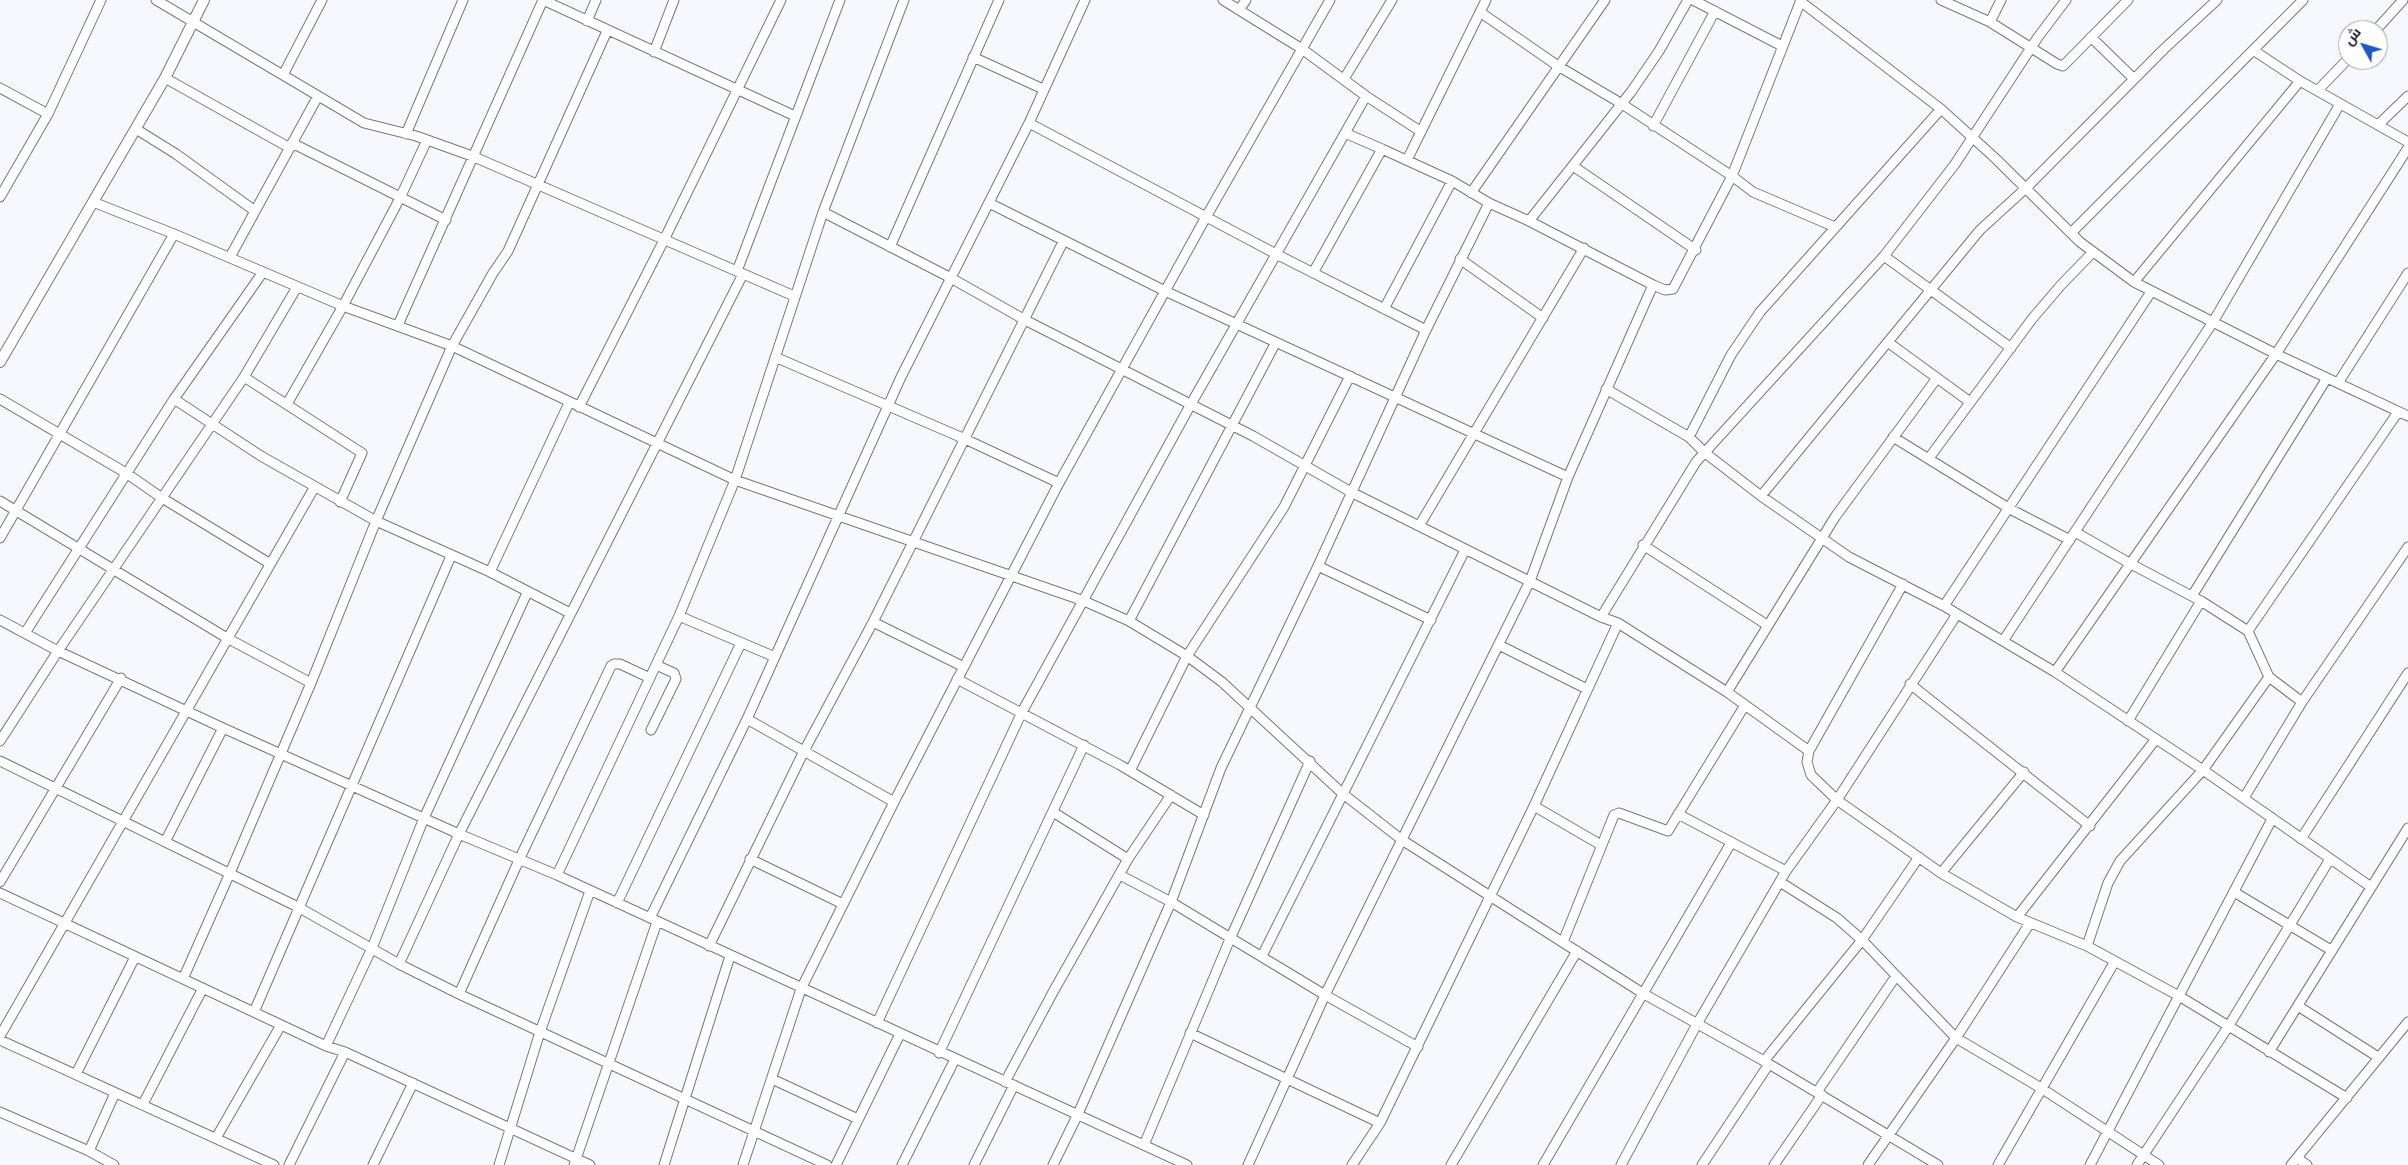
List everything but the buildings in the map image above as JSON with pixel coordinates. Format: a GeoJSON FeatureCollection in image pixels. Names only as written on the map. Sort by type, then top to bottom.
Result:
{"type":"FeatureCollection","features":[{"type":"Feature","properties":{"kind":"street"},"geometry":{"type":"LineString","coordinates":[[0,197],[48,114],[101,0]]}},
{"type":"Feature","properties":{"kind":"street"},"geometry":{"type":"LineString","coordinates":[[156,0],[364,123],[427,140],[472,156],[794,296]]}},
{"type":"Feature","properties":{"kind":"street"},"geometry":{"type":"LineString","coordinates":[[0,362],[165,78],[204,0]]}},
{"type":"Feature","properties":{"kind":"street"},"geometry":{"type":"LineString","coordinates":[[283,75],[322,0]]}},
{"type":"Feature","properties":{"kind":"street"},"geometry":{"type":"LineString","coordinates":[[406,134],[463,0]]}},
{"type":"Feature","properties":{"kind":"street"},"geometry":{"type":"LineString","coordinates":[[398,325],[543,0],[795,116]]}},
{"type":"Feature","properties":{"kind":"street"},"geometry":{"type":"LineString","coordinates":[[587,21],[596,0]]}},
{"type":"Feature","properties":{"kind":"street"},"geometry":{"type":"LineString","coordinates":[[654,52],[674,0]]}},
{"type":"Feature","properties":{"kind":"street"},"geometry":{"type":"LineString","coordinates":[[578,407],[664,240],[781,0]]}},
{"type":"Feature","properties":{"kind":"street"},"geometry":{"type":"LineString","coordinates":[[399,964],[459,834],[740,272],[795,116],[840,0]]}},
{"type":"Feature","properties":{"kind":"street"},"geometry":{"type":"LineString","coordinates":[[557,875],[679,616],[735,480],[823,212],[904,0]]}},
{"type":"Feature","properties":{"kind":"street"},"geometry":{"type":"LineString","coordinates":[[890,247],[999,0]]}},
{"type":"Feature","properties":{"kind":"street"},"geometry":{"type":"LineString","coordinates":[[575,1162],[609,1065],[654,920],[840,517],[888,407],[1029,123],[1085,0]]}},
{"type":"Feature","properties":{"kind":"street"},"geometry":{"type":"LineString","coordinates":[[1223,0],[1302,49],[1366,96],[1420,131]]}},
{"type":"Feature","properties":{"kind":"street"},"geometry":{"type":"LineString","coordinates":[[1239,10],[1246,0]]}},
{"type":"Feature","properties":{"kind":"street"},"geometry":{"type":"LineString","coordinates":[[743,1165],[801,989],[894,802],[1059,483],[1164,291],[1330,0]]}},
{"type":"Feature","properties":{"kind":"street"},"geometry":{"type":"LineString","coordinates":[[1344,79],[1392,0]]}},
{"type":"Feature","properties":{"kind":"street"},"geometry":{"type":"LineString","coordinates":[[1407,160],[1486,0]]}},
{"type":"Feature","properties":{"kind":"street"},"geometry":{"type":"LineString","coordinates":[[1471,194],[1605,0]]}},
{"type":"Feature","properties":{"kind":"street"},"geometry":{"type":"LineString","coordinates":[[1529,221],[1622,104],[1659,50],[1688,0]]}},
{"type":"Feature","properties":{"kind":"street"},"geometry":{"type":"LineString","coordinates":[[1693,0],[1782,46]]}},
{"type":"Feature","properties":{"kind":"street"},"geometry":{"type":"LineString","coordinates":[[1345,133],[1452,181],[1471,194],[1584,248],[1652,285],[1665,290],[1673,289],[1696,250],[1732,176],[1800,0],[1941,109],[2093,252],[2134,282],[2276,354],[2408,416]]}},
{"type":"Feature","properties":{"kind":"street"},"geometry":{"type":"LineString","coordinates":[[1942,0],[1990,22],[2063,66],[2128,0]]}},
{"type":"Feature","properties":{"kind":"street"},"geometry":{"type":"LineString","coordinates":[[1990,22],[2002,0]]}},
{"type":"Feature","properties":{"kind":"street"},"geometry":{"type":"LineString","coordinates":[[1601,618],[1643,545],[1689,472],[1704,452],[1846,300],[1884,256],[1974,138],[2031,48],[2066,0]]}},
{"type":"Feature","properties":{"kind":"street"},"geometry":{"type":"LineString","coordinates":[[1761,496],[1889,343],[1980,230],[2026,188],[2134,79],[2217,0]]}},
{"type":"Feature","properties":{"kind":"street"},"geometry":{"type":"LineString","coordinates":[[2072,233],[2303,0]]}},
{"type":"Feature","properties":{"kind":"street"},"geometry":{"type":"LineString","coordinates":[[2385,20],[2403,0]]}},
{"type":"Feature","properties":{"kind":"street"},"geometry":{"type":"LineString","coordinates":[[1653,126],[1715,11]]}},
{"type":"Feature","properties":{"kind":"street"},"geometry":{"type":"LineString","coordinates":[[1480,12],[1558,66],[1622,104],[1760,196],[1835,227]]}},
{"type":"Feature","properties":{"kind":"street"},"geometry":{"type":"LineString","coordinates":[[183,979],[311,683],[376,521],[452,346],[508,250],[607,31]]}},
{"type":"Feature","properties":{"kind":"street"},"geometry":{"type":"LineString","coordinates":[[2091,37],[2134,79]]}},
{"type":"Feature","properties":{"kind":"street"},"geometry":{"type":"LineString","coordinates":[[2253,50],[2300,81],[2408,142]]}},
{"type":"Feature","properties":{"kind":"street"},"geometry":{"type":"LineString","coordinates":[[974,57],[1043,89]]}},
{"type":"Feature","properties":{"kind":"street"},"geometry":{"type":"LineString","coordinates":[[2318,90],[2338,69]]}},
{"type":"Feature","properties":{"kind":"street"},"geometry":{"type":"LineString","coordinates":[[165,78],[291,145],[446,220]]}},
{"type":"Feature","properties":{"kind":"street"},"geometry":{"type":"LineString","coordinates":[[2134,282],[2300,81]]}},
{"type":"Feature","properties":{"kind":"street"},"geometry":{"type":"LineString","coordinates":[[0,88],[48,114]]}},
{"type":"Feature","properties":{"kind":"street"},"geometry":{"type":"LineString","coordinates":[[230,257],[318,96]]}},
{"type":"Feature","properties":{"kind":"street"},"geometry":{"type":"LineString","coordinates":[[877,1023],[1022,712],[1192,404],[1366,96]]}},
{"type":"Feature","properties":{"kind":"street"},"geometry":{"type":"LineString","coordinates":[[2378,125],[2408,96]]}},
{"type":"Feature","properties":{"kind":"street"},"geometry":{"type":"LineString","coordinates":[[2003,641],[2213,322],[2340,104]]}},
{"type":"Feature","properties":{"kind":"street"},"geometry":{"type":"LineString","coordinates":[[1689,437],[1746,332],[1774,296],[1941,109]]}},
{"type":"Feature","properties":{"kind":"street"},"geometry":{"type":"LineString","coordinates":[[1029,123],[1313,273],[1426,330]]}},
{"type":"Feature","properties":{"kind":"street"},"geometry":{"type":"LineString","coordinates":[[136,129],[176,154],[256,210]]}},
{"type":"Feature","properties":{"kind":"street"},"geometry":{"type":"LineString","coordinates":[[287,404],[343,306],[400,198],[427,140]]}},
{"type":"Feature","properties":{"kind":"street"},"geometry":{"type":"LineString","coordinates":[[2055,672],[2276,354],[2408,148]]}},
{"type":"Feature","properties":{"kind":"street"},"geometry":{"type":"LineString","coordinates":[[1313,273],[1382,149]]}},
{"type":"Feature","properties":{"kind":"street"},"geometry":{"type":"LineString","coordinates":[[1573,166],[1696,250]]}},
{"type":"Feature","properties":{"kind":"street"},"geometry":{"type":"LineString","coordinates":[[1384,309],[1452,181]]}},
{"type":"Feature","properties":{"kind":"street"},"geometry":{"type":"LineString","coordinates":[[93,202],[230,257],[297,288],[452,346],[735,480],[1084,601],[1129,621],[1188,656],[1252,708],[1342,793],[1402,840],[1644,994],[1766,1063],[1935,1164]]}},
{"type":"Feature","properties":{"kind":"street"},"geometry":{"type":"LineString","coordinates":[[989,203],[1063,242],[1164,291],[1568,477]]}},
{"type":"Feature","properties":{"kind":"street"},"geometry":{"type":"LineString","coordinates":[[1053,1165],[1078,1114],[1171,902],[1221,768],[1252,708],[1460,258],[1489,203]]}},
{"type":"Feature","properties":{"kind":"street"},"geometry":{"type":"LineString","coordinates":[[823,212],[951,278],[1025,320],[1232,425],[1351,492],[1601,618],[1618,623],[1726,692],[1810,751]]}},
{"type":"Feature","properties":{"kind":"street"},"geometry":{"type":"LineString","coordinates":[[0,538],[62,433],[174,234]]}},
{"type":"Feature","properties":{"kind":"street"},"geometry":{"type":"LineString","coordinates":[[709,946],[804,750],[873,622],[1063,242]]}},
{"type":"Feature","properties":{"kind":"street"},"geometry":{"type":"LineString","coordinates":[[1419,526],[1584,248]]}},
{"type":"Feature","properties":{"kind":"street"},"geometry":{"type":"LineString","coordinates":[[1929,458],[2052,295],[2093,252]]}},
{"type":"Feature","properties":{"kind":"street"},"geometry":{"type":"LineString","coordinates":[[1884,256],[2011,348]]}},
{"type":"Feature","properties":{"kind":"street"},"geometry":{"type":"LineString","coordinates":[[1460,258],[1543,318]]}},
{"type":"Feature","properties":{"kind":"street"},"geometry":{"type":"LineString","coordinates":[[25,633],[174,399],[264,272]]}},
{"type":"Feature","properties":{"kind":"street"},"geometry":{"type":"LineString","coordinates":[[2338,383],[2408,273]]}},
{"type":"Feature","properties":{"kind":"street"},"geometry":{"type":"LineString","coordinates":[[1248,1165],[1325,995],[1530,581],[1568,477],[1652,285]]}},
{"type":"Feature","properties":{"kind":"street"},"geometry":{"type":"LineString","coordinates":[[0,741],[58,650],[244,376],[297,288]]}},
{"type":"Feature","properties":{"kind":"street"},"geometry":{"type":"LineString","coordinates":[[1944,606],[2151,292]]}},
{"type":"Feature","properties":{"kind":"street"},"geometry":{"type":"LineString","coordinates":[[1129,621],[1276,342]]}},
{"type":"Feature","properties":{"kind":"street"},"geometry":{"type":"LineString","coordinates":[[1889,343],[1970,402]]}},
{"type":"Feature","properties":{"kind":"street"},"geometry":{"type":"LineString","coordinates":[[775,357],[965,439],[1059,483]]}},
{"type":"Feature","properties":{"kind":"street"},"geometry":{"type":"LineString","coordinates":[[244,376],[362,453],[340,502]]}},
{"type":"Feature","properties":{"kind":"street"},"geometry":{"type":"LineString","coordinates":[[1130,771],[1188,656],[1274,524],[1306,466],[1350,376]]}},
{"type":"Feature","properties":{"kind":"street"},"geometry":{"type":"LineString","coordinates":[[1726,692],[1821,538],[1937,378]]}},
{"type":"Feature","properties":{"kind":"street"},"geometry":{"type":"LineString","coordinates":[[2128,722],[2196,599],[2327,378]]}},
{"type":"Feature","properties":{"kind":"street"},"geometry":{"type":"LineString","coordinates":[[1606,389],[1689,437],[1704,452],[1761,496],[1863,566],[1903,584],[1944,606],[2055,672],[2128,722],[2156,738],[2371,887]]}},
{"type":"Feature","properties":{"kind":"street"},"geometry":{"type":"LineString","coordinates":[[0,399],[62,433],[162,498],[269,563]]}},
{"type":"Feature","properties":{"kind":"street"},"geometry":{"type":"LineString","coordinates":[[174,399],[314,488],[376,521],[490,572],[570,614]]}},
{"type":"Feature","properties":{"kind":"street"},"geometry":{"type":"LineString","coordinates":[[490,572],[569,403]]}},
{"type":"Feature","properties":{"kind":"street"},"geometry":{"type":"LineString","coordinates":[[2248,631],[2398,412]]}},
{"type":"Feature","properties":{"kind":"street"},"geometry":{"type":"LineString","coordinates":[[1893,437],[2010,508],[2131,564],[2196,599],[2248,631],[2269,677],[2302,702]]}},
{"type":"Feature","properties":{"kind":"street"},"geometry":{"type":"LineString","coordinates":[[274,1165],[259,1162],[216,1138],[115,1093],[0,1038],[63,923],[314,488]]}},
{"type":"Feature","properties":{"kind":"street"},"geometry":{"type":"LineString","coordinates":[[0,502],[227,638],[311,683]]}},
{"type":"Feature","properties":{"kind":"street"},"geometry":{"type":"LineString","coordinates":[[1643,545],[1767,624]]}},
{"type":"Feature","properties":{"kind":"street"},"geometry":{"type":"LineString","coordinates":[[2244,798],[2302,702],[2408,547]]}},
{"type":"Feature","properties":{"kind":"street"},"geometry":{"type":"LineString","coordinates":[[1262,956],[1342,793],[1466,550]]}},
{"type":"Feature","properties":{"kind":"street"},"geometry":{"type":"LineString","coordinates":[[254,1012],[451,556]]}},
{"type":"Feature","properties":{"kind":"street"},"geometry":{"type":"LineString","coordinates":[[1318,566],[1431,620]]}},
{"type":"Feature","properties":{"kind":"street"},"geometry":{"type":"LineString","coordinates":[[1903,584],[1810,751],[1807,762],[1808,769],[1836,800],[1941,873],[2030,923],[2086,946],[2179,996],[2347,1098]]}},
{"type":"Feature","properties":{"kind":"street"},"geometry":{"type":"LineString","coordinates":[[326,1046],[372,948],[424,818],[527,592]]}},
{"type":"Feature","properties":{"kind":"street"},"geometry":{"type":"LineString","coordinates":[[1621,1165],[1697,1024],[1786,872],[1836,800],[1957,614]]}},
{"type":"Feature","properties":{"kind":"street"},"geometry":{"type":"LineString","coordinates":[[679,616],[775,658]]}},
{"type":"Feature","properties":{"kind":"street"},"geometry":{"type":"LineString","coordinates":[[0,620],[58,650],[224,728],[281,752],[352,787],[557,875],[801,989],[1187,1165]]}},
{"type":"Feature","properties":{"kind":"street"},"geometry":{"type":"LineString","coordinates":[[873,622],[964,667]]}},
{"type":"Feature","properties":{"kind":"street"},"geometry":{"type":"LineString","coordinates":[[1352,1165],[1380,1123],[1418,1047],[1489,895],[1534,806],[1618,623]]}},
{"type":"Feature","properties":{"kind":"street"},"geometry":{"type":"LineString","coordinates":[[617,903],[741,642]]}},
{"type":"Feature","properties":{"kind":"street"},"geometry":{"type":"LineString","coordinates":[[1499,645],[1587,689]]}},
{"type":"Feature","properties":{"kind":"street"},"geometry":{"type":"LineString","coordinates":[[459,994],[519,860],[612,666],[620,664],[650,678]]}},
{"type":"Feature","properties":{"kind":"street"},"geometry":{"type":"LineString","coordinates":[[651,730],[676,679],[674,673],[656,665]]}},
{"type":"Feature","properties":{"kind":"street"},"geometry":{"type":"LineString","coordinates":[[2300,839],[2408,672]]}},
{"type":"Feature","properties":{"kind":"street"},"geometry":{"type":"LineString","coordinates":[[2086,946],[2108,883],[2120,861],[2203,770],[2269,677]]}},
{"type":"Feature","properties":{"kind":"street"},"geometry":{"type":"LineString","coordinates":[[0,882],[121,678]]}},
{"type":"Feature","properties":{"kind":"street"},"geometry":{"type":"LineString","coordinates":[[957,679],[1084,745],[1204,815]]}},
{"type":"Feature","properties":{"kind":"street"},"geometry":{"type":"LineString","coordinates":[[1910,684],[2024,772],[2090,826]]}},
{"type":"Feature","properties":{"kind":"street"},"geometry":{"type":"LineString","coordinates":[[1563,942],[1601,845],[1616,813],[1668,831],[1745,705]]}},
{"type":"Feature","properties":{"kind":"street"},"geometry":{"type":"LineString","coordinates":[[747,719],[894,802]]}},
{"type":"Feature","properties":{"kind":"street"},"geometry":{"type":"LineString","coordinates":[[165,842],[224,728]]}},
{"type":"Feature","properties":{"kind":"street"},"geometry":{"type":"LineString","coordinates":[[2017,916],[2090,826],[2156,738]]}},
{"type":"Feature","properties":{"kind":"street"},"geometry":{"type":"LineString","coordinates":[[939,1052],[1084,745]]}},
{"type":"Feature","properties":{"kind":"street"},"geometry":{"type":"LineString","coordinates":[[0,761],[298,907],[399,964],[459,994],[684,1100],[828,1165]]}},
{"type":"Feature","properties":{"kind":"street"},"geometry":{"type":"LineString","coordinates":[[1144,1145],[1230,938],[1310,762]]}},
{"type":"Feature","properties":{"kind":"street"},"geometry":{"type":"LineString","coordinates":[[1941,873],[2024,772]]}},
{"type":"Feature","properties":{"kind":"street"},"geometry":{"type":"LineString","coordinates":[[974,1165],[1009,1083],[1052,994],[1128,859],[1170,795]]}},
{"type":"Feature","properties":{"kind":"street"},"geometry":{"type":"LineString","coordinates":[[1534,806],[1601,845]]}},
{"type":"Feature","properties":{"kind":"street"},"geometry":{"type":"LineString","coordinates":[[1053,812],[1128,859]]}},
{"type":"Feature","properties":{"kind":"street"},"geometry":{"type":"LineString","coordinates":[[1678,814],[1786,872]]}},
{"type":"Feature","properties":{"kind":"street"},"geometry":{"type":"LineString","coordinates":[[2090,1165],[2272,819]]}},
{"type":"Feature","properties":{"kind":"street"},"geometry":{"type":"LineString","coordinates":[[2269,1052],[2408,828]]}},
{"type":"Feature","properties":{"kind":"street"},"geometry":{"type":"LineString","coordinates":[[1543,1165],[1731,843]]}},
{"type":"Feature","properties":{"kind":"street"},"geometry":{"type":"LineString","coordinates":[[1702,1165],[1766,1063],[1862,940],[1919,857]]}},
{"type":"Feature","properties":{"kind":"street"},"geometry":{"type":"LineString","coordinates":[[750,859],[843,904]]}},
{"type":"Feature","properties":{"kind":"street"},"geometry":{"type":"LineString","coordinates":[[2137,1165],[2228,1027],[2330,859]]}},
{"type":"Feature","properties":{"kind":"street"},"geometry":{"type":"LineString","coordinates":[[1120,875],[1171,902],[1325,995],[1418,1047]]}},
{"type":"Feature","properties":{"kind":"street"},"geometry":{"type":"LineString","coordinates":[[1780,882],[1837,918],[1862,940],[1956,1038],[2041,1088],[2159,1165]]}},
{"type":"Feature","properties":{"kind":"street"},"geometry":{"type":"LineString","coordinates":[[499,1165],[540,1032],[590,891]]}},
{"type":"Feature","properties":{"kind":"street"},"geometry":{"type":"LineString","coordinates":[[2234,892],[2331,950]]}},
{"type":"Feature","properties":{"kind":"street"},"geometry":{"type":"LineString","coordinates":[[0,893],[326,1046],[345,1052],[511,1127],[575,1162],[590,1165]]}},
{"type":"Feature","properties":{"kind":"street"},"geometry":{"type":"LineString","coordinates":[[1868,1165],[1956,1038],[2030,923]]}},
{"type":"Feature","properties":{"kind":"street"},"geometry":{"type":"LineString","coordinates":[[1451,1165],[1577,951]]}},
{"type":"Feature","properties":{"kind":"street"},"geometry":{"type":"LineString","coordinates":[[664,1165],[730,956]]}},
{"type":"Feature","properties":{"kind":"street"},"geometry":{"type":"LineString","coordinates":[[76,1074],[135,957]]}},
{"type":"Feature","properties":{"kind":"street"},"geometry":{"type":"LineString","coordinates":[[1998,1165],[2115,961]]}},
{"type":"Feature","properties":{"kind":"street"},"geometry":{"type":"LineString","coordinates":[[1774,1165],[1896,976]]}},
{"type":"Feature","properties":{"kind":"street"},"geometry":{"type":"LineString","coordinates":[[143,1104],[203,988]]}},
{"type":"Feature","properties":{"kind":"street"},"geometry":{"type":"LineString","coordinates":[[2298,1006],[2378,1057]]}},
{"type":"Feature","properties":{"kind":"street"},"geometry":{"type":"LineString","coordinates":[[2307,1165],[2294,1162],[2408,1022]]}},
{"type":"Feature","properties":{"kind":"street"},"geometry":{"type":"LineString","coordinates":[[216,1138],[281,1025]]}},
{"type":"Feature","properties":{"kind":"street"},"geometry":{"type":"LineString","coordinates":[[1190,1033],[1380,1123]]}},
{"type":"Feature","properties":{"kind":"street"},"geometry":{"type":"LineString","coordinates":[[836,1165],[900,1034]]}},
{"type":"Feature","properties":{"kind":"street"},"geometry":{"type":"LineString","coordinates":[[289,1165],[345,1052]]}},
{"type":"Feature","properties":{"kind":"street"},"geometry":{"type":"LineString","coordinates":[[902,1165],[955,1059]]}},
{"type":"Feature","properties":{"kind":"street"},"geometry":{"type":"LineString","coordinates":[[772,1079],[858,1119]]}},
{"type":"Feature","properties":{"kind":"street"},"geometry":{"type":"LineString","coordinates":[[373,1165],[413,1083]]}},
{"type":"Feature","properties":{"kind":"street"},"geometry":{"type":"LineString","coordinates":[[89,1151],[115,1093]]}},
{"type":"Feature","properties":{"kind":"street"},"geometry":{"type":"LineString","coordinates":[[0,1112],[89,1151],[114,1165]]}}]}
